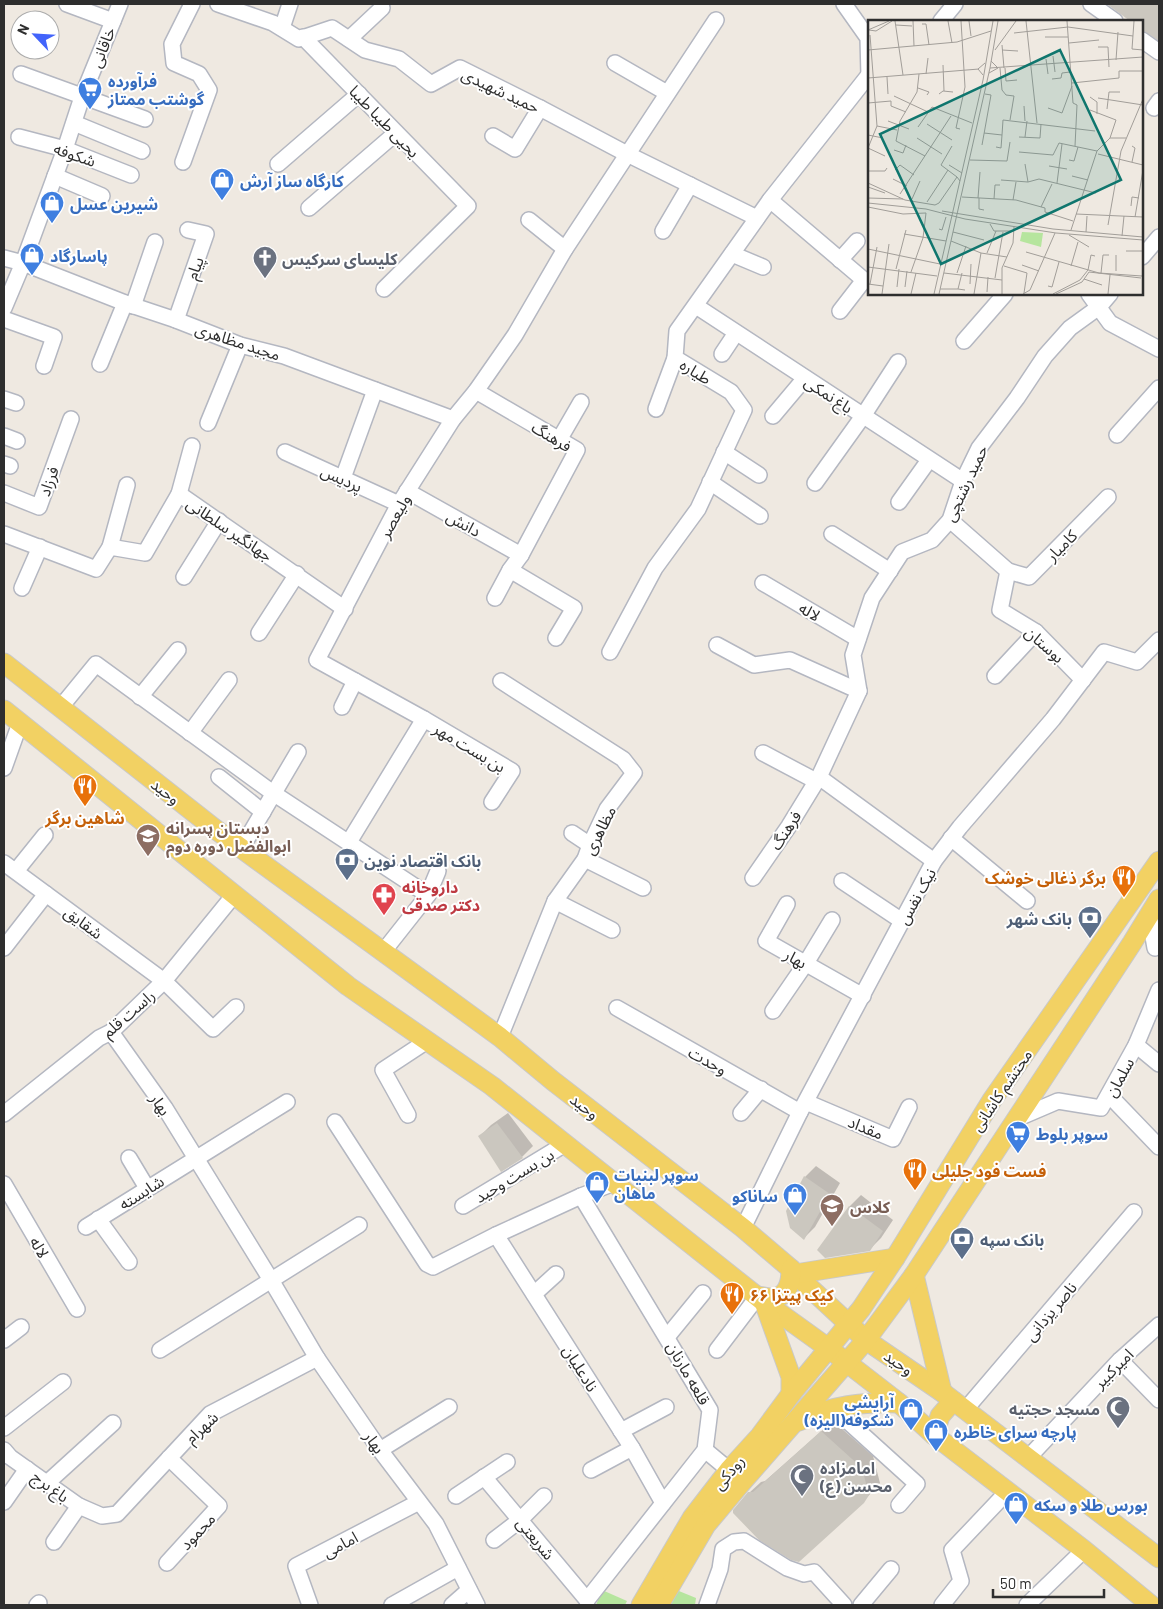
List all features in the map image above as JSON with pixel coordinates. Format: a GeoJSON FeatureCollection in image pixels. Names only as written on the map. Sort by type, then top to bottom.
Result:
{"type":"FeatureCollection","features":[{"type":"Feature","properties":{"kind":"main road","name":"وحید"},"geometry":{"type":"LineString","coordinates":[[4,663],[242,849],[500,1037],[561,1087],[743,1228],[793,1271],[866,1340],[953,1401],[1159,1558]]}},
{"type":"Feature","properties":{"kind":"main road","name":"وحید"},"geometry":{"type":"LineString","coordinates":[[4,710],[348,986],[492,1086],[761,1299],[828,1348],[899,1404],[934,1435],[1084,1550],[1151,1605]]}},
{"type":"Feature","properties":{"kind":"main road","name":"محتشم کاشانی"},"geometry":{"type":"LineString","coordinates":[[828,1348],[861,1309],[895,1258],[992,1100],[1159,861]]}},
{"type":"Feature","properties":{"kind":"main road","name":"محتشم کاشانی"},"geometry":{"type":"LineString","coordinates":[[847,1363],[914,1276],[1154,907]]}},
{"type":"Feature","properties":{"kind":"main road"},"geometry":{"type":"LineString","coordinates":[[1021,1060],[1018,1071],[1025,1080],[1037,1082],[1042,1079]]}},
{"type":"Feature","properties":{"kind":"main road"},"geometry":{"type":"LineString","coordinates":[[790,1394],[791,1376],[761,1299],[774,1298],[785,1292],[791,1281],[793,1271],[895,1258]]}},
{"type":"Feature","properties":{"kind":"main road"},"geometry":{"type":"LineString","coordinates":[[914,1276],[953,1401],[940,1416],[934,1435]]}},
{"type":"Feature","properties":{"kind":"main road","name":"رودکی"},"geometry":{"type":"LineString","coordinates":[[641,1605],[692,1518],[729,1470],[760,1436],[790,1394],[828,1348]]}},
{"type":"Feature","properties":{"kind":"main road","name":"رودکی"},"geometry":{"type":"LineString","coordinates":[[659,1605],[706,1525],[847,1363]]}},
{"type":"Feature","properties":{"kind":"main road"},"geometry":{"type":"LineString","coordinates":[[793,1424],[834,1408],[874,1402],[899,1404]]}},
{"type":"Feature","properties":{"kind":"street"},"geometry":{"type":"LineString","coordinates":[[67,4],[113,21]]}},
{"type":"Feature","properties":{"kind":"street","name":"خاقانی"},"geometry":{"type":"LineString","coordinates":[[4,308],[23,263],[82,97],[120,4]]}},
{"type":"Feature","properties":{"kind":"street"},"geometry":{"type":"LineString","coordinates":[[183,162],[209,90],[200,74],[174,63],[172,44],[192,4]]}},
{"type":"Feature","properties":{"kind":"street"},"geometry":{"type":"LineString","coordinates":[[218,4],[273,23],[298,38],[303,37]]}},
{"type":"Feature","properties":{"kind":"street"},"geometry":{"type":"LineString","coordinates":[[282,28],[290,4]]}},
{"type":"Feature","properties":{"kind":"street"},"geometry":{"type":"LineString","coordinates":[[844,4],[868,38]]}},
{"type":"Feature","properties":{"kind":"street"},"geometry":{"type":"LineString","coordinates":[[1091,4],[1114,20]]}},
{"type":"Feature","properties":{"kind":"street"},"geometry":{"type":"LineString","coordinates":[[348,40],[382,8]]}},
{"type":"Feature","properties":{"kind":"street","name":"ولیعصر"},"geometry":{"type":"LineString","coordinates":[[424,719],[317,660],[407,491],[453,419],[476,391],[515,335],[565,249],[716,20]]}},
{"type":"Feature","properties":{"kind":"street","name":"حمید شهیدی"},"geometry":{"type":"LineString","coordinates":[[303,37],[332,28],[365,50],[399,59],[431,84],[460,68],[757,218]]}},
{"type":"Feature","properties":{"kind":"street","name":"یحیی طیبا طیبا"},"geometry":{"type":"LineString","coordinates":[[303,37],[468,206],[384,289]]}},
{"type":"Feature","properties":{"kind":"street"},"geometry":{"type":"LineString","coordinates":[[1143,41],[1159,52]]}},
{"type":"Feature","properties":{"kind":"street"},"geometry":{"type":"LineString","coordinates":[[615,63],[667,93]]}},
{"type":"Feature","properties":{"kind":"street"},"geometry":{"type":"LineString","coordinates":[[21,74],[145,119]]}},
{"type":"Feature","properties":{"kind":"street","name":"طیاره"},"geometry":{"type":"LineString","coordinates":[[610,652],[655,568],[698,509],[744,410],[730,392],[675,358],[677,330],[770,200],[868,77]]}},
{"type":"Feature","properties":{"kind":"street"},"geometry":{"type":"LineString","coordinates":[[278,164],[359,94]]}},
{"type":"Feature","properties":{"kind":"street"},"geometry":{"type":"LineString","coordinates":[[493,136],[515,149],[540,108]]}},
{"type":"Feature","properties":{"kind":"street"},"geometry":{"type":"LineString","coordinates":[[74,123],[142,151]]}},
{"type":"Feature","properties":{"kind":"street"},"geometry":{"type":"LineString","coordinates":[[309,208],[396,133]]}},
{"type":"Feature","properties":{"kind":"street","name":"شکوفه"},"geometry":{"type":"LineString","coordinates":[[19,137],[65,149],[131,175]]}},
{"type":"Feature","properties":{"kind":"street"},"geometry":{"type":"LineString","coordinates":[[55,176],[102,196]]}},
{"type":"Feature","properties":{"kind":"street"},"geometry":{"type":"LineString","coordinates":[[663,231],[690,185]]}},
{"type":"Feature","properties":{"kind":"street"},"geometry":{"type":"LineString","coordinates":[[770,200],[864,280],[840,311]]}},
{"type":"Feature","properties":{"kind":"street"},"geometry":{"type":"LineString","coordinates":[[529,220],[565,249]]}},
{"type":"Feature","properties":{"kind":"street","name":"پیام"},"geometry":{"type":"LineString","coordinates":[[176,320],[206,234],[188,230]]}},
{"type":"Feature","properties":{"kind":"street"},"geometry":{"type":"LineString","coordinates":[[1143,257],[1159,237]]}},
{"type":"Feature","properties":{"kind":"street"},"geometry":{"type":"LineString","coordinates":[[840,260],[857,241]]}},
{"type":"Feature","properties":{"kind":"street"},"geometry":{"type":"LineString","coordinates":[[100,364],[129,304],[155,242]]}},
{"type":"Feature","properties":{"kind":"street"},"geometry":{"type":"LineString","coordinates":[[732,254],[763,267]]}},
{"type":"Feature","properties":{"kind":"street","name":"مجید مظاهری"},"geometry":{"type":"LineString","coordinates":[[4,258],[23,263],[240,345],[284,356],[453,419]]}},
{"type":"Feature","properties":{"kind":"street"},"geometry":{"type":"LineString","coordinates":[[964,341],[1004,295]]}},
{"type":"Feature","properties":{"kind":"street"},"geometry":{"type":"LineString","coordinates":[[1090,295],[1110,323],[1158,347]]}},
{"type":"Feature","properties":{"kind":"street","name":"حمید رشتچی"},"geometry":{"type":"LineString","coordinates":[[859,691],[853,655],[872,598],[902,552],[932,540],[950,520],[963,481],[979,448],[1017,398],[1045,356],[1070,328],[1099,307],[1109,295]]}},
{"type":"Feature","properties":{"kind":"street","name":"باغ نمکی"},"geometry":{"type":"LineString","coordinates":[[696,306],[963,481]]}},
{"type":"Feature","properties":{"kind":"street"},"geometry":{"type":"LineString","coordinates":[[4,319],[54,337],[44,366]]}},
{"type":"Feature","properties":{"kind":"street"},"geometry":{"type":"LineString","coordinates":[[722,354],[736,333]]}},
{"type":"Feature","properties":{"kind":"street"},"geometry":{"type":"LineString","coordinates":[[208,423],[240,345]]}},
{"type":"Feature","properties":{"kind":"street"},"geometry":{"type":"LineString","coordinates":[[656,409],[675,358]]}},
{"type":"Feature","properties":{"kind":"street"},"geometry":{"type":"LineString","coordinates":[[815,483],[863,416],[898,362]]}},
{"type":"Feature","properties":{"kind":"street"},"geometry":{"type":"LineString","coordinates":[[773,416],[805,378]]}},
{"type":"Feature","properties":{"kind":"street"},"geometry":{"type":"LineString","coordinates":[[1117,435],[1159,388]]}},
{"type":"Feature","properties":{"kind":"street"},"geometry":{"type":"LineString","coordinates":[[343,478],[375,390]]}},
{"type":"Feature","properties":{"kind":"street","name":"فرهنگ"},"geometry":{"type":"LineString","coordinates":[[476,391],[577,450],[521,555]]}},
{"type":"Feature","properties":{"kind":"street"},"geometry":{"type":"LineString","coordinates":[[560,440],[581,402]]}},
{"type":"Feature","properties":{"kind":"street","name":"فرزاد"},"geometry":{"type":"LineString","coordinates":[[4,493],[39,507],[71,419]]}},
{"type":"Feature","properties":{"kind":"street"},"geometry":{"type":"LineString","coordinates":[[179,494],[192,446]]}},
{"type":"Feature","properties":{"kind":"street","name":"پردیس"},"geometry":{"type":"LineString","coordinates":[[285,452],[399,504]]}},
{"type":"Feature","properties":{"kind":"street"},"geometry":{"type":"LineString","coordinates":[[724,452],[760,475]]}},
{"type":"Feature","properties":{"kind":"street"},"geometry":{"type":"LineString","coordinates":[[899,502],[930,460]]}},
{"type":"Feature","properties":{"kind":"street"},"geometry":{"type":"LineString","coordinates":[[710,482],[760,516]]}},
{"type":"Feature","properties":{"kind":"street"},"geometry":{"type":"LineString","coordinates":[[4,534],[96,569],[110,547],[127,485]]}},
{"type":"Feature","properties":{"kind":"street","name":"دانش"},"geometry":{"type":"LineString","coordinates":[[407,491],[521,555]]}},
{"type":"Feature","properties":{"kind":"street","name":"جهانگیر سلطانی"},"geometry":{"type":"LineString","coordinates":[[110,547],[145,553],[179,494],[345,609]]}},
{"type":"Feature","properties":{"kind":"street","name":"کامیار"},"geometry":{"type":"LineString","coordinates":[[1008,571],[1028,577],[1108,497]]}},
{"type":"Feature","properties":{"kind":"street"},"geometry":{"type":"LineString","coordinates":[[950,520],[1008,571]]}},
{"type":"Feature","properties":{"kind":"street"},"geometry":{"type":"LineString","coordinates":[[184,577],[220,521]]}},
{"type":"Feature","properties":{"kind":"street"},"geometry":{"type":"LineString","coordinates":[[832,534],[890,571]]}},
{"type":"Feature","properties":{"kind":"street"},"geometry":{"type":"LineString","coordinates":[[22,588],[40,547]]}},
{"type":"Feature","properties":{"kind":"street"},"geometry":{"type":"LineString","coordinates":[[495,598],[510,570],[521,555]]}},
{"type":"Feature","properties":{"kind":"street"},"geometry":{"type":"LineString","coordinates":[[510,570],[574,608],[556,638]]}},
{"type":"Feature","properties":{"kind":"street","name":"بوستان"},"geometry":{"type":"LineString","coordinates":[[1008,571],[1000,610],[1036,632],[1083,680]]}},
{"type":"Feature","properties":{"kind":"street"},"geometry":{"type":"LineString","coordinates":[[259,633],[297,574]]}},
{"type":"Feature","properties":{"kind":"street","name":"لاله"},"geometry":{"type":"LineString","coordinates":[[763,583],[858,639]]}},
{"type":"Feature","properties":{"kind":"street"},"geometry":{"type":"LineString","coordinates":[[995,676],[1036,632]]}},
{"type":"Feature","properties":{"kind":"street","name":"نیک نفس"},"geometry":{"type":"LineString","coordinates":[[743,1228],[803,1107],[934,861],[1053,719],[1104,652],[1137,662],[1159,640]]}},
{"type":"Feature","properties":{"kind":"street"},"geometry":{"type":"LineString","coordinates":[[717,645],[754,665],[790,660],[859,691],[818,779]]}},
{"type":"Feature","properties":{"kind":"street"},"geometry":{"type":"LineString","coordinates":[[140,697],[178,650]]}},
{"type":"Feature","properties":{"kind":"street"},"geometry":{"type":"LineString","coordinates":[[60,708],[96,664],[273,793],[428,895]]}},
{"type":"Feature","properties":{"kind":"street"},"geometry":{"type":"LineString","coordinates":[[190,733],[230,680]]}},
{"type":"Feature","properties":{"kind":"street"},"geometry":{"type":"LineString","coordinates":[[342,707],[355,680]]}},
{"type":"Feature","properties":{"kind":"street","name":"مظاهری"},"geometry":{"type":"LineString","coordinates":[[500,1037],[555,901],[587,852],[607,809],[634,773],[623,759],[501,681]]}},
{"type":"Feature","properties":{"kind":"street"},"geometry":{"type":"LineString","coordinates":[[349,842],[424,719]]}},
{"type":"Feature","properties":{"kind":"street","name":"بن بست مهر"},"geometry":{"type":"LineString","coordinates":[[424,719],[512,771],[492,802]]}},
{"type":"Feature","properties":{"kind":"street"},"geometry":{"type":"LineString","coordinates":[[4,768],[20,723]]}},
{"type":"Feature","properties":{"kind":"street"},"geometry":{"type":"LineString","coordinates":[[242,849],[298,752]]}},
{"type":"Feature","properties":{"kind":"street"},"geometry":{"type":"LineString","coordinates":[[763,753],[818,779],[934,861]]}},
{"type":"Feature","properties":{"kind":"street"},"geometry":{"type":"LineString","coordinates":[[219,777],[263,812]]}},
{"type":"Feature","properties":{"kind":"street","name":"فرهنگ"},"geometry":{"type":"LineString","coordinates":[[753,878],[789,826],[818,779]]}},
{"type":"Feature","properties":{"kind":"street"},"geometry":{"type":"LineString","coordinates":[[572,833],[587,852],[643,888]]}},
{"type":"Feature","properties":{"kind":"street"},"geometry":{"type":"LineString","coordinates":[[10,867],[45,835]]}},
{"type":"Feature","properties":{"kind":"street"},"geometry":{"type":"LineString","coordinates":[[952,838],[1026,901]]}},
{"type":"Feature","properties":{"kind":"street","name":"شقایق"},"geometry":{"type":"LineString","coordinates":[[10,867],[164,981],[213,1029],[236,1008]]}},
{"type":"Feature","properties":{"kind":"street"},"geometry":{"type":"LineString","coordinates":[[383,952],[428,895],[438,871]]}},
{"type":"Feature","properties":{"kind":"street"},"geometry":{"type":"LineString","coordinates":[[842,881],[902,921]]}},
{"type":"Feature","properties":{"kind":"street"},"geometry":{"type":"LineString","coordinates":[[4,948],[46,894]]}},
{"type":"Feature","properties":{"kind":"street","name":"راست قلم"},"geometry":{"type":"LineString","coordinates":[[4,1114],[99,1038],[111,1032],[164,981],[234,895]]}},
{"type":"Feature","properties":{"kind":"street"},"geometry":{"type":"LineString","coordinates":[[555,901],[612,930]]}},
{"type":"Feature","properties":{"kind":"street","name":"بهار"},"geometry":{"type":"LineString","coordinates":[[787,904],[766,941],[863,996]]}},
{"type":"Feature","properties":{"kind":"street"},"geometry":{"type":"LineString","coordinates":[[1132,943],[1157,950],[1154,907]]}},
{"type":"Feature","properties":{"kind":"street"},"geometry":{"type":"LineString","coordinates":[[773,1011],[806,963],[832,920]]}},
{"type":"Feature","properties":{"kind":"street","name":"سلمان"},"geometry":{"type":"LineString","coordinates":[[1016,1119],[1058,1101],[1101,1108],[1136,1045],[1159,990]]}},
{"type":"Feature","properties":{"kind":"street","name":"وحدت"},"geometry":{"type":"LineString","coordinates":[[617,1008],[761,1089],[803,1107]]}},
{"type":"Feature","properties":{"kind":"street","name":"بهار"},"geometry":{"type":"LineString","coordinates":[[111,1032],[165,1108],[317,1358],[380,1450],[436,1524],[477,1605]]}},
{"type":"Feature","properties":{"kind":"street"},"geometry":{"type":"LineString","coordinates":[[408,1115],[383,1070],[427,1041]]}},
{"type":"Feature","properties":{"kind":"street"},"geometry":{"type":"LineString","coordinates":[[1136,1045],[1159,1064]]}},
{"type":"Feature","properties":{"kind":"street"},"geometry":{"type":"LineString","coordinates":[[741,1112],[761,1089]]}},
{"type":"Feature","properties":{"kind":"street"},"geometry":{"type":"LineString","coordinates":[[1109,1095],[1159,1147]]}},
{"type":"Feature","properties":{"kind":"street"},"geometry":{"type":"LineString","coordinates":[[196,1158],[287,1102]]}},
{"type":"Feature","properties":{"kind":"street","name":"مقداد"},"geometry":{"type":"LineString","coordinates":[[803,1107],[894,1139],[909,1107]]}},
{"type":"Feature","properties":{"kind":"street"},"geometry":{"type":"LineString","coordinates":[[335,1122],[427,1264],[433,1267],[496,1235],[614,1183]]}},
{"type":"Feature","properties":{"kind":"street","name":"بن بست وحید"},"geometry":{"type":"LineString","coordinates":[[463,1206],[565,1144]]}},
{"type":"Feature","properties":{"kind":"street"},"geometry":{"type":"LineString","coordinates":[[130,1158],[147,1188]]}},
{"type":"Feature","properties":{"kind":"street","name":"شایسته"},"geometry":{"type":"LineString","coordinates":[[129,1262],[92,1223],[196,1158]]}},
{"type":"Feature","properties":{"kind":"street","name":"لاله"},"geometry":{"type":"LineString","coordinates":[[4,1184],[76,1309]]}},
{"type":"Feature","properties":{"kind":"street","name":"قلعه مارنان"},"geometry":{"type":"LineString","coordinates":[[581,1196],[710,1410],[705,1450]]}},
{"type":"Feature","properties":{"kind":"street","name":"ناصر یزدانی"},"geometry":{"type":"LineString","coordinates":[[953,1401],[1134,1212]]}},
{"type":"Feature","properties":{"kind":"street"},"geometry":{"type":"LineString","coordinates":[[160,1350],[359,1225]]}},
{"type":"Feature","properties":{"kind":"street","name":"نادعلیان"},"geometry":{"type":"LineString","coordinates":[[496,1235],[622,1431],[663,1503]]}},
{"type":"Feature","properties":{"kind":"street"},"geometry":{"type":"LineString","coordinates":[[534,1294],[556,1274]]}},
{"type":"Feature","properties":{"kind":"street"},"geometry":{"type":"LineString","coordinates":[[667,1337],[703,1292]]}},
{"type":"Feature","properties":{"kind":"street"},"geometry":{"type":"LineString","coordinates":[[718,1350],[761,1299]]}},
{"type":"Feature","properties":{"kind":"street","name":"امیرکبیر"},"geometry":{"type":"LineString","coordinates":[[1028,1458],[1120,1360],[1159,1325]]}},
{"type":"Feature","properties":{"kind":"street"},"geometry":{"type":"LineString","coordinates":[[4,1340],[21,1327]]}},
{"type":"Feature","properties":{"kind":"street","name":"شهرام"},"geometry":{"type":"LineString","coordinates":[[102,1516],[117,1514],[210,1414],[317,1358]]}},
{"type":"Feature","properties":{"kind":"street"},"geometry":{"type":"LineString","coordinates":[[1120,1360],[1159,1400]]}},
{"type":"Feature","properties":{"kind":"street"},"geometry":{"type":"LineString","coordinates":[[4,1428],[63,1382]]}},
{"type":"Feature","properties":{"kind":"street"},"geometry":{"type":"LineString","coordinates":[[380,1450],[448,1407]]}},
{"type":"Feature","properties":{"kind":"street"},"geometry":{"type":"LineString","coordinates":[[622,1431],[666,1407]]}},
{"type":"Feature","properties":{"kind":"street"},"geometry":{"type":"LineString","coordinates":[[834,1408],[917,1484],[898,1504]]}},
{"type":"Feature","properties":{"kind":"street"},"geometry":{"type":"LineString","coordinates":[[47,1483],[113,1423]]}},
{"type":"Feature","properties":{"kind":"street"},"geometry":{"type":"LineString","coordinates":[[591,1470],[632,1448]]}},
{"type":"Feature","properties":{"kind":"street","name":"باغ برج"},"geometry":{"type":"LineString","coordinates":[[4,1450],[10,1457],[79,1506],[102,1516]]}},
{"type":"Feature","properties":{"kind":"street"},"geometry":{"type":"LineString","coordinates":[[587,1603],[705,1450],[729,1470]]}},
{"type":"Feature","properties":{"kind":"street","name":"محمود"},"geometry":{"type":"LineString","coordinates":[[167,1563],[219,1506],[169,1458]]}},
{"type":"Feature","properties":{"kind":"street"},"geometry":{"type":"LineString","coordinates":[[456,1496],[507,1462]]}},
{"type":"Feature","properties":{"kind":"street"},"geometry":{"type":"LineString","coordinates":[[4,1502],[27,1469]]}},
{"type":"Feature","properties":{"kind":"street","name":"شریعتی"},"geometry":{"type":"LineString","coordinates":[[484,1477],[587,1603]]}},
{"type":"Feature","properties":{"kind":"street"},"geometry":{"type":"LineString","coordinates":[[942,1605],[961,1580],[952,1550],[1008,1491]]}},
{"type":"Feature","properties":{"kind":"street"},"geometry":{"type":"LineString","coordinates":[[494,1540],[520,1520],[544,1496]]}},
{"type":"Feature","properties":{"kind":"street","name":"امامی"},"geometry":{"type":"LineString","coordinates":[[310,1605],[296,1566],[419,1502]]}},
{"type":"Feature","properties":{"kind":"street"},"geometry":{"type":"LineString","coordinates":[[54,1542],[79,1506]]}},
{"type":"Feature","properties":{"kind":"street"},"geometry":{"type":"LineString","coordinates":[[707,1605],[720,1569],[723,1549],[734,1542],[744,1541],[771,1556],[787,1568],[804,1574],[814,1572],[829,1599],[844,1605]]}},
{"type":"Feature","properties":{"kind":"street"},"geometry":{"type":"LineString","coordinates":[[1027,1605],[1084,1550]]}},
{"type":"Feature","properties":{"kind":"street"},"geometry":{"type":"LineString","coordinates":[[392,1605],[458,1568]]}},
{"type":"Feature","properties":{"kind":"street"},"geometry":{"type":"LineString","coordinates":[[861,1605],[891,1570]]}},
{"type":"Feature","properties":{"kind":"street"},"geometry":{"type":"LineString","coordinates":[[452,1605],[470,1590]]}},
{"type":"Feature","properties":{"kind":"green space"},"geometry":{"type":"Polygon","coordinates":[[[674,1589],[696,1598],[695,1605],[665,1605],[674,1589]]]}},
{"type":"Feature","properties":{"kind":"green space"},"geometry":{"type":"Polygon","coordinates":[[[602,1590],[627,1601],[625,1605],[596,1605],[602,1590]]]}},
{"type":"Feature","properties":{"kind":"building"},"geometry":{"type":"Polygon","coordinates":[[[1107,4],[1159,4],[1159,41],[1143,31],[1143,20],[1129,20],[1107,4]]]}},
{"type":"Feature","properties":{"kind":"building"},"geometry":{"type":"Polygon","coordinates":[[[497,1123],[523,1158],[501,1172],[478,1136],[497,1123]]]}},
{"type":"Feature","properties":{"kind":"building"},"geometry":{"type":"Polygon","coordinates":[[[804,1176],[830,1194],[804,1240],[790,1228],[786,1211],[804,1176]]]}},
{"type":"Feature","properties":{"kind":"building"},"geometry":{"type":"Polygon","coordinates":[[[849,1206],[883,1231],[870,1251],[825,1258],[817,1250],[849,1206]]]}},
{"type":"Feature","properties":{"kind":"building","name":"امامزاده محسن (ع)"},"geometry":{"type":"Polygon","coordinates":[[[821,1431],[862,1468],[869,1495],[864,1503],[799,1562],[791,1560],[759,1540],[733,1513],[733,1510],[748,1492],[753,1492],[821,1431]]]}},
{"type":"Feature","properties":{"kind":"place","name":"فرآورده گوشتب ممتاز"},"geometry":{"type":"Point","coordinates":[90,110]}},
{"type":"Feature","properties":{"kind":"place","name":"کارگاه ساز آرش"},"geometry":{"type":"Point","coordinates":[222,201]}},
{"type":"Feature","properties":{"kind":"place","name":"شیرین عسل"},"geometry":{"type":"Point","coordinates":[52,224]}},
{"type":"Feature","properties":{"kind":"place","name":"پاسارگاد"},"geometry":{"type":"Point","coordinates":[32,276]}},
{"type":"Feature","properties":{"kind":"place","name":"کلیسای سرکیس"},"geometry":{"type":"Point","coordinates":[265,279]}},
{"type":"Feature","properties":{"kind":"place","name":"شاهین برگر"},"geometry":{"type":"Point","coordinates":[85,807]}},
{"type":"Feature","properties":{"kind":"place","name":"دبستان پسرانه ابوالفضل دوره دوم"},"geometry":{"type":"Point","coordinates":[148,857]}},
{"type":"Feature","properties":{"kind":"place","name":"بانک اقتصاد نوین"},"geometry":{"type":"Point","coordinates":[347,881]}},
{"type":"Feature","properties":{"kind":"place","name":"برگر ذغالی خوشک"},"geometry":{"type":"Point","coordinates":[1124,898]}},
{"type":"Feature","properties":{"kind":"place","name":"داروخانه دکتر صدقی"},"geometry":{"type":"Point","coordinates":[384,916]}},
{"type":"Feature","properties":{"kind":"place","name":"بانک شهر"},"geometry":{"type":"Point","coordinates":[1090,939]}},
{"type":"Feature","properties":{"kind":"place","name":"سوپر بلوط"},"geometry":{"type":"Point","coordinates":[1018,1154]}},
{"type":"Feature","properties":{"kind":"place","name":"فست فود جلیلی"},"geometry":{"type":"Point","coordinates":[915,1191]}},
{"type":"Feature","properties":{"kind":"place","name":"سوپر لبنیات ماهان"},"geometry":{"type":"Point","coordinates":[597,1204]}},
{"type":"Feature","properties":{"kind":"place","name":"ساناکو"},"geometry":{"type":"Point","coordinates":[795,1216]}},
{"type":"Feature","properties":{"kind":"place","name":"کلاس"},"geometry":{"type":"Point","coordinates":[832,1227]}},
{"type":"Feature","properties":{"kind":"place","name":"بانک سپه"},"geometry":{"type":"Point","coordinates":[962,1260]}},
{"type":"Feature","properties":{"kind":"place","name":"کیک پیتزا ۶۶"},"geometry":{"type":"Point","coordinates":[732,1315]}},
{"type":"Feature","properties":{"kind":"place","name":"مسجد حجتیه"},"geometry":{"type":"Point","coordinates":[1118,1429]}},
{"type":"Feature","properties":{"kind":"place","name":"آرایشی شکوفه(الیزه)"},"geometry":{"type":"Point","coordinates":[911,1431]}},
{"type":"Feature","properties":{"kind":"place","name":"پارچه سرای خاطره"},"geometry":{"type":"Point","coordinates":[936,1452]}},
{"type":"Feature","properties":{"kind":"place","name":"امامزاده محسن (ع)"},"geometry":{"type":"Point","coordinates":[802,1497]}},
{"type":"Feature","properties":{"kind":"place","name":"بورس طلا و سکه"},"geometry":{"type":"Point","coordinates":[1016,1525]}}]}
